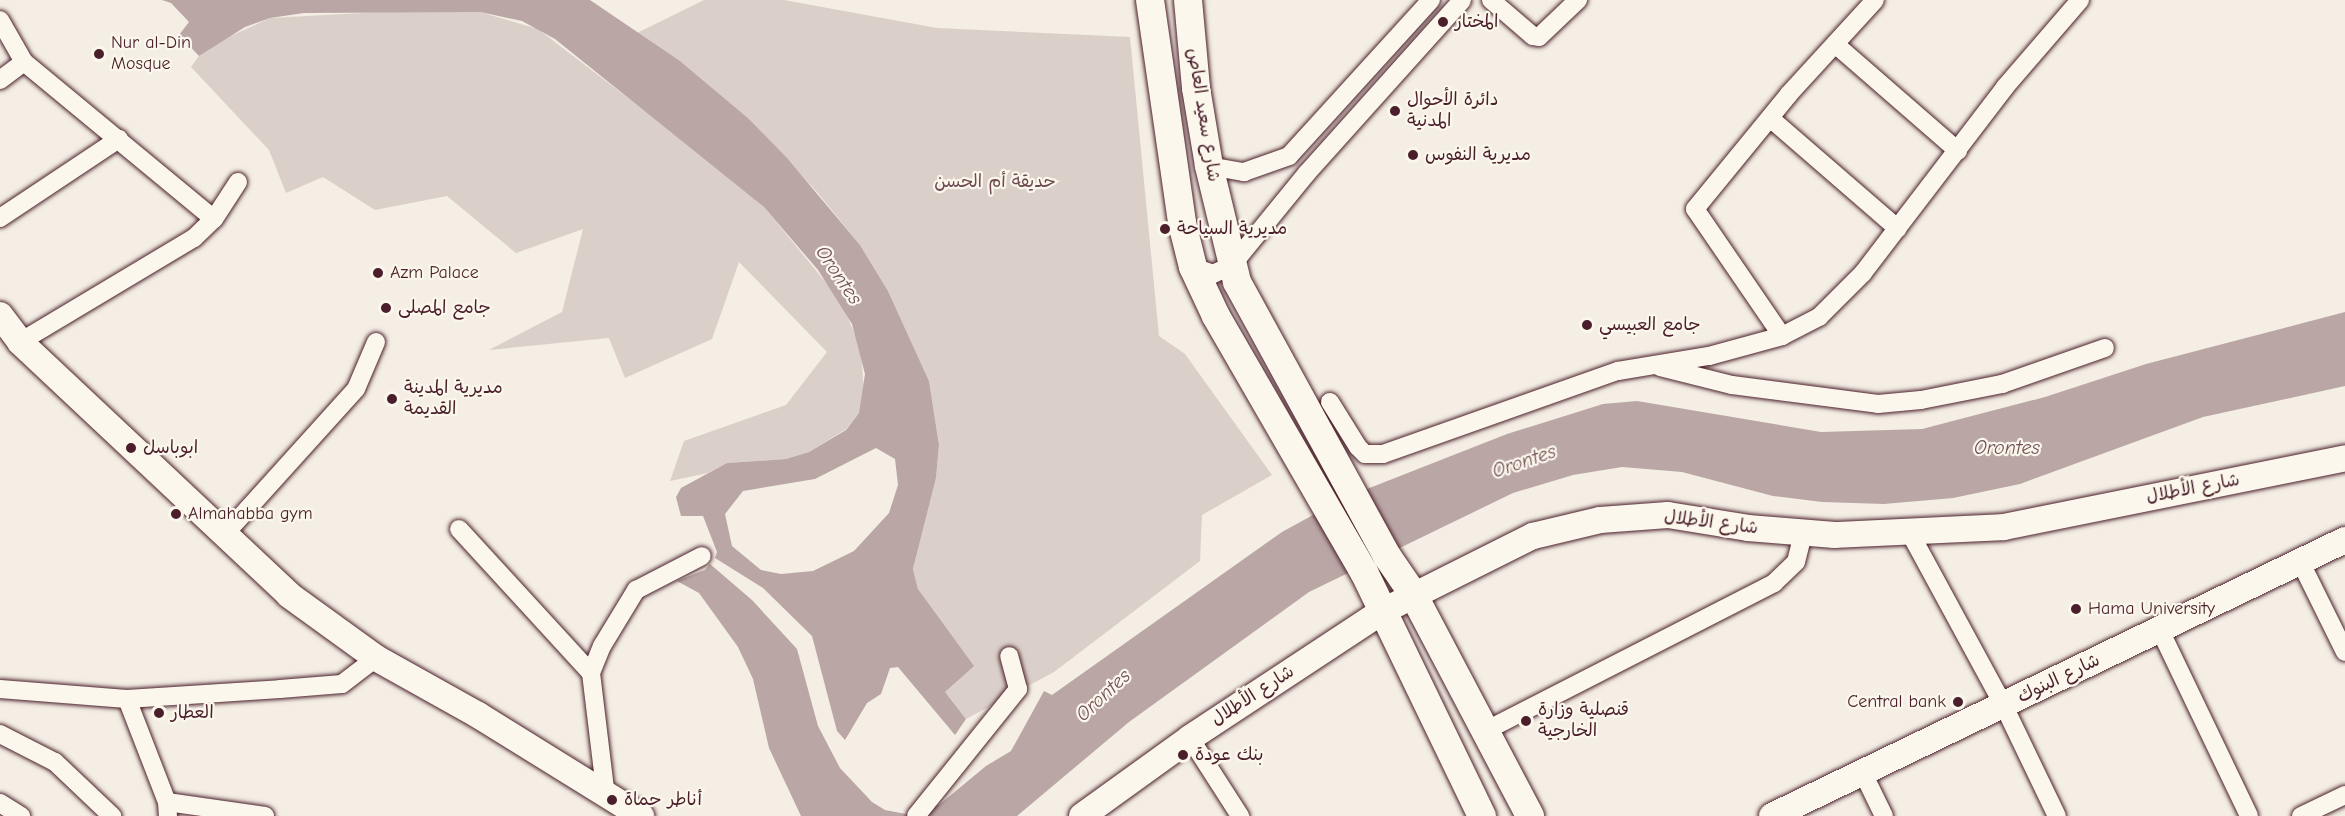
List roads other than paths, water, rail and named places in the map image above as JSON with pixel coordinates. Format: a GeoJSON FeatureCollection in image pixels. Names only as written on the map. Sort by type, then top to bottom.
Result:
{"type":"FeatureCollection","features":[{"type":"Feature","properties":{"kind":"main road"},"geometry":{"type":"LineString","coordinates":[[1150,0],[1182,223],[1193,267],[1216,316],[1300,456],[1364,572],[1381,612],[1482,816]]}},
{"type":"Feature","properties":{"kind":"main road","name":"شارع سعيد العاص"},"geometry":{"type":"LineString","coordinates":[[1188,0],[1196,88],[1209,166],[1232,265],[1255,320],[1388,556],[1413,594],[1530,816]]}},
{"type":"Feature","properties":{"kind":"main road"},"geometry":{"type":"LineString","coordinates":[[0,315],[20,342],[289,595],[376,658],[478,715],[611,805],[641,816]]}},
{"type":"Feature","properties":{"kind":"main road","name":"شارع الأطلال"},"geometry":{"type":"LineString","coordinates":[[1082,816],[1190,738],[1381,612],[1533,536],[1600,520],[1668,515],[1803,533],[1910,533],[2004,527],[2345,459]]}},
{"type":"Feature","properties":{"kind":"main road","name":"شارع البنوك"},"geometry":{"type":"LineString","coordinates":[[1772,816],[2345,540]]}},
{"type":"Feature","properties":{"kind":"street"},"geometry":{"type":"LineString","coordinates":[[1209,166],[1244,172],[1289,156],[1431,0]]}},
{"type":"Feature","properties":{"kind":"street"},"geometry":{"type":"LineString","coordinates":[[1193,267],[1213,274],[1232,265],[1307,173],[1461,0]]}},
{"type":"Feature","properties":{"kind":"street"},"geometry":{"type":"LineString","coordinates":[[1491,0],[1533,36],[1539,38],[1578,0]]}},
{"type":"Feature","properties":{"kind":"street"},"geometry":{"type":"LineString","coordinates":[[1782,336],[1695,209],[1770,118],[1875,0]]}},
{"type":"Feature","properties":{"kind":"street"},"geometry":{"type":"LineString","coordinates":[[1330,402],[1358,447],[1373,456],[1618,371],[1709,356],[1782,336],[1819,317],[1841,297],[1898,229],[2005,87],[2080,0]]}},
{"type":"Feature","properties":{"kind":"street"},"geometry":{"type":"LineString","coordinates":[[0,21],[24,62],[214,219]]}},
{"type":"Feature","properties":{"kind":"street"},"geometry":{"type":"LineString","coordinates":[[1835,44],[1958,151]]}},
{"type":"Feature","properties":{"kind":"street"},"geometry":{"type":"LineString","coordinates":[[0,80],[24,62]]}},
{"type":"Feature","properties":{"kind":"street"},"geometry":{"type":"LineString","coordinates":[[1770,118],[1898,229]]}},
{"type":"Feature","properties":{"kind":"street"},"geometry":{"type":"LineString","coordinates":[[0,218],[119,139]]}},
{"type":"Feature","properties":{"kind":"street"},"geometry":{"type":"LineString","coordinates":[[1289,156],[1307,173]]}},
{"type":"Feature","properties":{"kind":"street"},"geometry":{"type":"LineString","coordinates":[[20,342],[194,238],[214,219],[238,182]]}},
{"type":"Feature","properties":{"kind":"street"},"geometry":{"type":"LineString","coordinates":[[225,534],[356,389],[376,342]]}},
{"type":"Feature","properties":{"kind":"street"},"geometry":{"type":"LineString","coordinates":[[1656,365],[1732,385],[1829,401],[1878,404],[1921,400],[2002,384],[2105,348]]}},
{"type":"Feature","properties":{"kind":"street"},"geometry":{"type":"LineString","coordinates":[[459,529],[591,673]]}},
{"type":"Feature","properties":{"kind":"street"},"geometry":{"type":"LineString","coordinates":[[1485,731],[1774,583],[1796,562],[1803,533]]}},
{"type":"Feature","properties":{"kind":"street"},"geometry":{"type":"LineString","coordinates":[[1910,533],[2004,706],[2057,816]]}},
{"type":"Feature","properties":{"kind":"street"},"geometry":{"type":"LineString","coordinates":[[611,805],[591,673],[602,646],[636,590],[702,556]]}},
{"type":"Feature","properties":{"kind":"street"},"geometry":{"type":"LineString","coordinates":[[2301,563],[2345,652]]}},
{"type":"Feature","properties":{"kind":"street"},"geometry":{"type":"LineString","coordinates":[[2160,630],[2249,816]]}},
{"type":"Feature","properties":{"kind":"street"},"geometry":{"type":"LineString","coordinates":[[917,812],[1018,688],[1009,656]]}},
{"type":"Feature","properties":{"kind":"street"},"geometry":{"type":"LineString","coordinates":[[0,689],[127,699],[342,684],[376,658]]}},
{"type":"Feature","properties":{"kind":"street"},"geometry":{"type":"LineString","coordinates":[[127,699],[168,809],[265,816]]}},
{"type":"Feature","properties":{"kind":"street"},"geometry":{"type":"LineString","coordinates":[[0,734],[56,762],[112,816]]}},
{"type":"Feature","properties":{"kind":"street"},"geometry":{"type":"LineString","coordinates":[[1190,738],[1240,816]]}},
{"type":"Feature","properties":{"kind":"street"},"geometry":{"type":"LineString","coordinates":[[1863,772],[1884,816]]}},
{"type":"Feature","properties":{"kind":"street"},"geometry":{"type":"LineString","coordinates":[[2301,816],[2345,795]]}},
{"type":"Feature","properties":{"kind":"street"},"geometry":{"type":"LineString","coordinates":[[0,803],[21,816]]}},
{"type":"Feature","properties":{"kind":"water"},"geometry":{"type":"Polygon","coordinates":[[[162,0],[590,0],[680,61],[748,118],[787,158],[860,245],[888,291],[929,381],[939,445],[936,478],[913,569],[918,589],[974,666],[945,692],[966,719],[955,735],[898,667],[890,668],[881,694],[867,703],[845,740],[837,731],[812,636],[763,588],[715,558],[717,552],[703,516],[681,516],[676,497],[681,488],[727,463],[786,459],[809,452],[846,430],[859,413],[865,374],[852,324],[818,270],[764,207],[555,39],[522,21],[480,12],[304,13],[270,18],[245,27],[199,56],[179,35],[189,22],[171,3],[162,0]],[[876,448],[815,479],[743,491],[725,514],[732,546],[761,570],[781,574],[813,571],[854,551],[889,513],[898,485],[895,459],[876,448]]]}},
{"type":"Feature","properties":{"kind":"water","name":"Orontes"},"geometry":{"type":"Polygon","coordinates":[[[2345,312],[2345,386],[2203,417],[2020,484],[1953,498],[1884,504],[1822,502],[1773,496],[1682,472],[1622,467],[1573,475],[1513,493],[1309,592],[1129,722],[1017,816],[801,816],[769,748],[753,679],[738,647],[699,593],[677,581],[705,570],[710,564],[752,600],[797,649],[818,726],[840,768],[872,802],[885,810],[911,815],[940,804],[986,766],[1011,751],[1044,691],[1052,695],[1282,532],[1344,498],[1507,434],[1603,404],[1637,401],[1821,432],[1922,429],[2045,397],[2146,364],[2345,312]]]}},
{"type":"Feature","properties":{"kind":"place","name":"المختار"},"geometry":{"type":"Point","coordinates":[1443,22]}},
{"type":"Feature","properties":{"kind":"place","name":"Nur al-Din Mosque"},"geometry":{"type":"Point","coordinates":[99,54]}},
{"type":"Feature","properties":{"kind":"place","name":"دائرة الأحوال المدنية"},"geometry":{"type":"Point","coordinates":[1395,111]}},
{"type":"Feature","properties":{"kind":"place","name":"مديرية النفوس"},"geometry":{"type":"Point","coordinates":[1413,155]}},
{"type":"Feature","properties":{"kind":"place","name":"مديرية السياحة"},"geometry":{"type":"Point","coordinates":[1165,229]}},
{"type":"Feature","properties":{"kind":"place","name":"Azm Palace"},"geometry":{"type":"Point","coordinates":[378,273]}},
{"type":"Feature","properties":{"kind":"place","name":"جامع المصلى"},"geometry":{"type":"Point","coordinates":[386,308]}},
{"type":"Feature","properties":{"kind":"place","name":"جامع العبيسي"},"geometry":{"type":"Point","coordinates":[1587,325]}},
{"type":"Feature","properties":{"kind":"place","name":"مديرية المدينة القديمة"},"geometry":{"type":"Point","coordinates":[392,399]}},
{"type":"Feature","properties":{"kind":"place","name":"ابوباسل"},"geometry":{"type":"Point","coordinates":[131,448]}},
{"type":"Feature","properties":{"kind":"place","name":"Almahabba gym"},"geometry":{"type":"Point","coordinates":[176,514]}},
{"type":"Feature","properties":{"kind":"place","name":"Hama University"},"geometry":{"type":"Point","coordinates":[2076,609]}},
{"type":"Feature","properties":{"kind":"place","name":"Central bank"},"geometry":{"type":"Point","coordinates":[1958,702]}},
{"type":"Feature","properties":{"kind":"place","name":"العطار"},"geometry":{"type":"Point","coordinates":[159,713]}},
{"type":"Feature","properties":{"kind":"place","name":"قنصلية وزارة الخارجية"},"geometry":{"type":"Point","coordinates":[1526,721]}},
{"type":"Feature","properties":{"kind":"place","name":"بنك عودة"},"geometry":{"type":"Point","coordinates":[1183,755]}},
{"type":"Feature","properties":{"kind":"place","name":"أناطر حماة"},"geometry":{"type":"Point","coordinates":[612,800]}},
{"type":"Feature","properties":{"kind":"park label","name":"حديقة أم الحسن"},"geometry":{"type":"Point","coordinates":[995,182]}}]}
